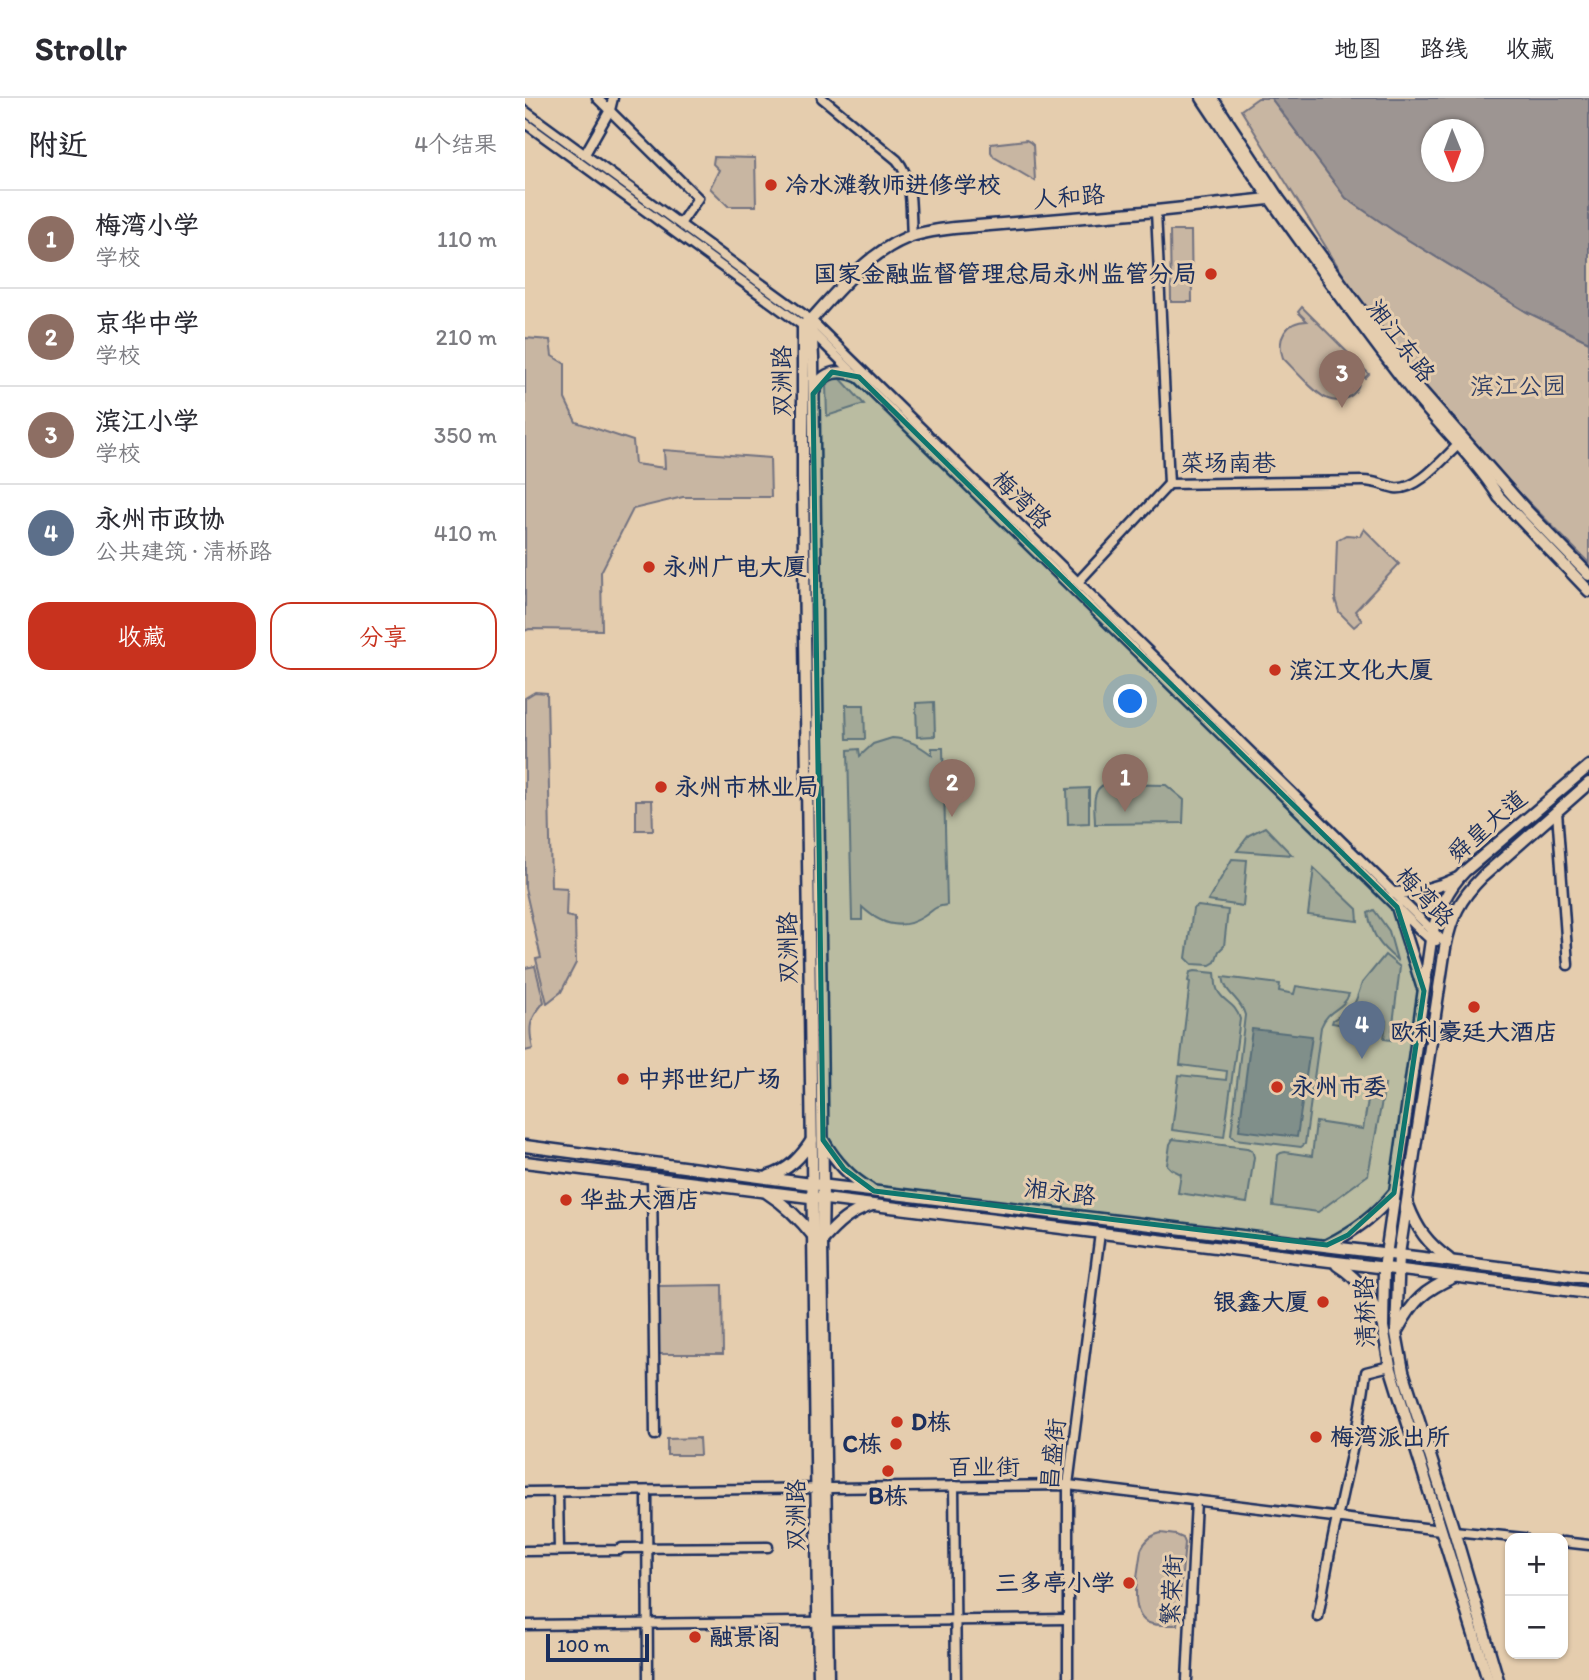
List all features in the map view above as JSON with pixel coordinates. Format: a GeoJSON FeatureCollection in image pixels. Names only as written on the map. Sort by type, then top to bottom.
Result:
{"type":"FeatureCollection","features":[{"type":"Feature","properties":{"kind":"main road","name":"湘江东路"},"geometry":{"type":"LineString","coordinates":[[1202,98],[1412,392],[1488,480],[1499,497],[1589,591]]}},
{"type":"Feature","properties":{"kind":"main road","name":"湘江东路"},"geometry":{"type":"LineString","coordinates":[[1212,98],[1274,199],[1418,387],[1526,509],[1589,575]]}},
{"type":"Feature","properties":{"kind":"main road","name":"人和路"},"geometry":{"type":"LineString","coordinates":[[807,323],[873,258],[892,244],[912,236],[954,228],[1274,199]]}},
{"type":"Feature","properties":{"kind":"main road","name":"双洲路"},"geometry":{"type":"LineString","coordinates":[[807,323],[813,333],[813,394],[808,427]]}},
{"type":"Feature","properties":{"kind":"main road","name":"双洲路"},"geometry":{"type":"LineString","coordinates":[[807,323],[823,1621],[828,1680]]}},
{"type":"Feature","properties":{"kind":"main road"},"geometry":{"type":"LineString","coordinates":[[813,394],[819,381],[832,373],[847,373],[859,377]]}},
{"type":"Feature","properties":{"kind":"main road","name":"舜皇大道"},"geometry":{"type":"LineString","coordinates":[[1432,935],[1438,912],[1458,878],[1589,766]]}},
{"type":"Feature","properties":{"kind":"main road","name":"舜皇大道"},"geometry":{"type":"LineString","coordinates":[[1445,943],[1450,924],[1468,891],[1589,783]]}},
{"type":"Feature","properties":{"kind":"main road"},"geometry":{"type":"LineString","coordinates":[[1424,991],[1396,900],[1458,878]]}},
{"type":"Feature","properties":{"kind":"main road","name":"清桥路"},"geometry":{"type":"LineString","coordinates":[[1432,935],[1386,1253],[1383,1327],[1390,1366],[1488,1680]]}},
{"type":"Feature","properties":{"kind":"main road","name":"清桥路"},"geometry":{"type":"LineString","coordinates":[[1445,943],[1399,1254],[1396,1330],[1403,1371],[1498,1680]]}},
{"type":"Feature","properties":{"kind":"main road"},"geometry":{"type":"LineString","coordinates":[[766,1177],[788,1168],[818,1139],[843,1169],[874,1191]]}},
{"type":"Feature","properties":{"kind":"main road","name":"湘永路"},"geometry":{"type":"LineString","coordinates":[[525,1146],[1589,1278]]}},
{"type":"Feature","properties":{"kind":"main road","name":"湘永路"},"geometry":{"type":"LineString","coordinates":[[525,1161],[1589,1293]]}},
{"type":"Feature","properties":{"kind":"main road"},"geometry":{"type":"LineString","coordinates":[[746,1189],[747,1175]]}},
{"type":"Feature","properties":{"kind":"main road"},"geometry":{"type":"LineString","coordinates":[[764,1191],[795,1214],[818,1239],[841,1220],[874,1205]]}},
{"type":"Feature","properties":{"kind":"main road"},"geometry":{"type":"LineString","coordinates":[[1327,1245],[1365,1223],[1394,1194],[1407,1200],[1415,1223],[1434,1248],[1452,1261]]}},
{"type":"Feature","properties":{"kind":"main road"},"geometry":{"type":"LineString","coordinates":[[922,1211],[924,1197]]}},
{"type":"Feature","properties":{"kind":"main road"},"geometry":{"type":"LineString","coordinates":[[1333,1262],[1361,1284],[1383,1327],[1396,1330],[1418,1297],[1433,1286],[1454,1277]]}},
{"type":"Feature","properties":{"kind":"main road","name":"双洲路"},"geometry":{"type":"LineString","coordinates":[[819,1680],[823,1621]]}},
{"type":"Feature","properties":{"kind":"street"},"geometry":{"type":"LineString","coordinates":[[597,98],[698,198],[680,224]]}},
{"type":"Feature","properties":{"kind":"street"},"geometry":{"type":"LineString","coordinates":[[585,155],[610,110],[613,98]]}},
{"type":"Feature","properties":{"kind":"street"},"geometry":{"type":"LineString","coordinates":[[822,98],[903,167],[908,182],[912,236]]}},
{"type":"Feature","properties":{"kind":"street","name":"梅湾路"},"geometry":{"type":"LineString","coordinates":[[525,111],[680,224],[807,323],[1077,582],[1396,900]]}},
{"type":"Feature","properties":{"kind":"street","name":"梅湾路"},"geometry":{"type":"LineString","coordinates":[[525,123],[807,323]]}},
{"type":"Feature","properties":{"kind":"street","name":"菜场南巷"},"geometry":{"type":"LineString","coordinates":[[1156,211],[1169,484],[1373,481],[1405,488],[1418,482],[1458,445]]}},
{"type":"Feature","properties":{"kind":"street","name":"梅湾路"},"geometry":{"type":"LineString","coordinates":[[813,333],[1432,935],[1445,943]]}},
{"type":"Feature","properties":{"kind":"street"},"geometry":{"type":"LineString","coordinates":[[1077,582],[1169,484]]}},
{"type":"Feature","properties":{"kind":"street"},"geometry":{"type":"LineString","coordinates":[[1557,811],[1567,965]]}},
{"type":"Feature","properties":{"kind":"street"},"geometry":{"type":"LineString","coordinates":[[652,1178],[655,1435]]}},
{"type":"Feature","properties":{"kind":"street","name":"昌盛街"},"geometry":{"type":"LineString","coordinates":[[1068,1680],[1068,1486],[1100,1233]]}},
{"type":"Feature","properties":{"kind":"street"},"geometry":{"type":"LineString","coordinates":[[1318,1617],[1363,1403],[1366,1372],[1390,1366]]}},
{"type":"Feature","properties":{"kind":"street"},"geometry":{"type":"LineString","coordinates":[[954,1486],[956,1680]]}},
{"type":"Feature","properties":{"kind":"street","name":"百业街"},"geometry":{"type":"LineString","coordinates":[[525,1492],[1068,1486],[1441,1530]]}},
{"type":"Feature","properties":{"kind":"street"},"geometry":{"type":"LineString","coordinates":[[647,1491],[648,1680]]}},
{"type":"Feature","properties":{"kind":"street"},"geometry":{"type":"LineString","coordinates":[[558,1492],[559,1550]]}},
{"type":"Feature","properties":{"kind":"street","name":"繁荣街"},"geometry":{"type":"LineString","coordinates":[[1187,1680],[1196,1501]]}},
{"type":"Feature","properties":{"kind":"street"},"geometry":{"type":"LineString","coordinates":[[1454,1531],[1505,1536]]}},
{"type":"Feature","properties":{"kind":"street"},"geometry":{"type":"LineString","coordinates":[[1568,1543],[1589,1545]]}},
{"type":"Feature","properties":{"kind":"street"},"geometry":{"type":"LineString","coordinates":[[525,1551],[768,1547]]}},
{"type":"Feature","properties":{"kind":"street"},"geometry":{"type":"LineString","coordinates":[[525,1625],[1067,1619]]}},
{"type":"Feature","properties":{"kind":"highlighted area"},"geometry":{"type":"Polygon","coordinates":[[[832,372],[859,377],[1397,907],[1424,991],[1394,1193],[1348,1235],[1327,1245],[874,1191],[844,1169],[823,1140],[813,394],[832,372]]]}},
{"type":"Feature","properties":{"kind":"green space","name":"滨江公园"},"geometry":{"type":"Polygon","coordinates":[[[1258,98],[1271,98],[1346,198],[1400,235],[1527,312],[1589,342],[1589,563],[1500,473],[1446,413],[1352,289],[1241,110],[1258,98]]]}},
{"type":"Feature","properties":{"kind":"green space"},"geometry":{"type":"Polygon","coordinates":[[[1026,140],[1033,145],[1035,181],[994,157],[991,152],[991,144],[1026,140]]]}},
{"type":"Feature","properties":{"kind":"green space"},"geometry":{"type":"Polygon","coordinates":[[[714,157],[755,158],[756,206],[728,206],[710,188],[719,170],[713,164],[714,157]]]}},
{"type":"Feature","properties":{"kind":"green space"},"geometry":{"type":"Polygon","coordinates":[[[1170,231],[1191,231],[1192,302],[1171,302],[1170,231]]]}},
{"type":"Feature","properties":{"kind":"green space"},"geometry":{"type":"Polygon","coordinates":[[[1302,307],[1369,374],[1365,378],[1360,374],[1359,384],[1352,395],[1339,401],[1328,399],[1311,387],[1283,358],[1281,344],[1284,332],[1293,324],[1307,321],[1298,312],[1302,307]]]}},
{"type":"Feature","properties":{"kind":"green space"},"geometry":{"type":"Polygon","coordinates":[[[525,338],[550,340],[552,356],[565,364],[565,399],[576,422],[633,441],[635,464],[665,468],[664,450],[770,458],[771,497],[683,497],[633,509],[601,572],[602,630],[525,631],[525,338]]]}},
{"type":"Feature","properties":{"kind":"green space"},"geometry":{"type":"Polygon","coordinates":[[[833,379],[841,379],[864,404],[827,416],[826,385],[833,379]]]}},
{"type":"Feature","properties":{"kind":"green space"},"geometry":{"type":"Polygon","coordinates":[[[1364,529],[1399,564],[1355,611],[1362,620],[1354,627],[1339,612],[1335,599],[1337,540],[1346,535],[1360,536],[1364,529]]]}},
{"type":"Feature","properties":{"kind":"green space"},"geometry":{"type":"Polygon","coordinates":[[[535,692],[547,693],[551,887],[567,888],[566,916],[575,918],[576,963],[561,992],[547,1003],[536,959],[541,958],[525,888],[525,698],[535,692]]]}},
{"type":"Feature","properties":{"kind":"green space"},"geometry":{"type":"Polygon","coordinates":[[[934,702],[935,736],[917,737],[916,703],[934,702]]]}},
{"type":"Feature","properties":{"kind":"green space"},"geometry":{"type":"Polygon","coordinates":[[[846,705],[864,705],[865,739],[847,739],[846,705]]]}},
{"type":"Feature","properties":{"kind":"green space"},"geometry":{"type":"Polygon","coordinates":[[[892,738],[913,743],[932,755],[932,748],[943,748],[947,905],[907,924],[883,921],[862,907],[862,920],[852,920],[848,750],[859,749],[860,756],[873,744],[892,738]]]}},
{"type":"Feature","properties":{"kind":"green space"},"geometry":{"type":"Polygon","coordinates":[[[1105,784],[1166,785],[1184,800],[1183,823],[1095,824],[1095,796],[1105,784]]]}},
{"type":"Feature","properties":{"kind":"green space"},"geometry":{"type":"Polygon","coordinates":[[[1089,788],[1089,823],[1068,824],[1067,789],[1089,788]]]}},
{"type":"Feature","properties":{"kind":"green space"},"geometry":{"type":"Polygon","coordinates":[[[636,800],[652,800],[653,830],[636,830],[636,800]]]}},
{"type":"Feature","properties":{"kind":"green space"},"geometry":{"type":"Polygon","coordinates":[[[1265,827],[1292,855],[1237,851],[1249,835],[1265,827]]]}},
{"type":"Feature","properties":{"kind":"green space"},"geometry":{"type":"Polygon","coordinates":[[[1232,859],[1247,860],[1243,906],[1208,901],[1232,859]]]}},
{"type":"Feature","properties":{"kind":"green space"},"geometry":{"type":"Polygon","coordinates":[[[1314,868],[1357,909],[1358,921],[1308,915],[1314,868]]]}},
{"type":"Feature","properties":{"kind":"green space"},"geometry":{"type":"Polygon","coordinates":[[[1198,906],[1228,910],[1224,946],[1215,962],[1210,965],[1192,964],[1186,958],[1193,909],[1198,906]]]}},
{"type":"Feature","properties":{"kind":"green space"},"geometry":{"type":"Polygon","coordinates":[[[1374,910],[1389,931],[1397,960],[1381,945],[1372,928],[1368,913],[1374,910]]]}},
{"type":"Feature","properties":{"kind":"green space"},"geometry":{"type":"Polygon","coordinates":[[[1385,955],[1400,967],[1391,1040],[1384,1039],[1386,1021],[1358,1018],[1356,1027],[1332,1023],[1353,1006],[1362,983],[1385,955]]]}},
{"type":"Feature","properties":{"kind":"green space"},"geometry":{"type":"Polygon","coordinates":[[[535,966],[544,1002],[531,1024],[533,1049],[525,1051],[525,968],[535,966]]]}},
{"type":"Feature","properties":{"kind":"green space"},"geometry":{"type":"Polygon","coordinates":[[[1190,972],[1215,973],[1218,991],[1235,1009],[1240,1019],[1224,1137],[1172,1130],[1179,1075],[1226,1080],[1227,1071],[1180,1065],[1188,981],[1190,972]]]}},
{"type":"Feature","properties":{"kind":"green space"},"geometry":{"type":"Polygon","coordinates":[[[1223,977],[1280,984],[1279,991],[1294,994],[1296,986],[1349,994],[1321,1027],[1305,1144],[1301,1147],[1235,1139],[1231,1135],[1245,1015],[1224,983],[1223,977]]]}},
{"type":"Feature","properties":{"kind":"green space"},"geometry":{"type":"Polygon","coordinates":[[[1371,1084],[1385,1085],[1368,1175],[1318,1212],[1273,1206],[1278,1155],[1285,1152],[1312,1156],[1316,1122],[1363,1129],[1371,1084]]]}},
{"type":"Feature","properties":{"kind":"green space"},"geometry":{"type":"Polygon","coordinates":[[[1173,1139],[1252,1150],[1254,1157],[1247,1203],[1178,1193],[1181,1174],[1167,1165],[1173,1139]]]}},
{"type":"Feature","properties":{"kind":"green space"},"geometry":{"type":"Polygon","coordinates":[[[722,1285],[723,1354],[659,1354],[658,1286],[722,1285]]]}},
{"type":"Feature","properties":{"kind":"green space"},"geometry":{"type":"Polygon","coordinates":[[[699,1438],[700,1455],[667,1455],[667,1439],[699,1438]]]}},
{"type":"Feature","properties":{"kind":"green space"},"geometry":{"type":"Polygon","coordinates":[[[1161,1533],[1176,1535],[1183,1538],[1185,1543],[1177,1625],[1149,1623],[1142,1618],[1136,1601],[1141,1550],[1149,1538],[1161,1533]]]}},
{"type":"Feature","properties":{"kind":"shaded area"},"geometry":{"type":"Polygon","coordinates":[[[1271,98],[1589,98],[1589,342],[1527,312],[1400,235],[1346,198],[1271,98]]]}},
{"type":"Feature","properties":{"kind":"shaded area"},"geometry":{"type":"Polygon","coordinates":[[[1252,1029],[1312,1036],[1297,1137],[1239,1130],[1252,1029]]]}},
{"type":"Feature","properties":{"kind":"place","name":"冷水滩教师进修学校"},"geometry":{"type":"Point","coordinates":[771,185]}},
{"type":"Feature","properties":{"kind":"place","name":"国家金融监督管理总局永州监管分局"},"geometry":{"type":"Point","coordinates":[1211,274]}},
{"type":"Feature","properties":{"kind":"place","name":"滨江小学"},"geometry":{"type":"Point","coordinates":[1342,408]}},
{"type":"Feature","properties":{"kind":"place","name":"永州广电大厦"},"geometry":{"type":"Point","coordinates":[649,567]}},
{"type":"Feature","properties":{"kind":"place","name":"滨江文化大厦"},"geometry":{"type":"Point","coordinates":[1275,670]}},
{"type":"Feature","properties":{"kind":"place","name":"永州市林业局"},"geometry":{"type":"Point","coordinates":[661,787]}},
{"type":"Feature","properties":{"kind":"place","name":"梅湾小学"},"geometry":{"type":"Point","coordinates":[1125,812]}},
{"type":"Feature","properties":{"kind":"place","name":"京华中学"},"geometry":{"type":"Point","coordinates":[952,817]}},
{"type":"Feature","properties":{"kind":"place","name":"欧利豪廷大酒店"},"geometry":{"type":"Point","coordinates":[1474,1007]}},
{"type":"Feature","properties":{"kind":"place","name":"永州市政协"},"geometry":{"type":"Point","coordinates":[1362,1059]}},
{"type":"Feature","properties":{"kind":"place","name":"中邦世纪广场"},"geometry":{"type":"Point","coordinates":[623,1079]}},
{"type":"Feature","properties":{"kind":"place","name":"永州市委"},"geometry":{"type":"Point","coordinates":[1277,1087]}},
{"type":"Feature","properties":{"kind":"place","name":"华盐大酒店"},"geometry":{"type":"Point","coordinates":[566,1200]}},
{"type":"Feature","properties":{"kind":"place","name":"银鑫大厦"},"geometry":{"type":"Point","coordinates":[1323,1302]}},
{"type":"Feature","properties":{"kind":"place","name":"D栋"},"geometry":{"type":"Point","coordinates":[897,1422]}},
{"type":"Feature","properties":{"kind":"place","name":"梅湾派出所"},"geometry":{"type":"Point","coordinates":[1316,1437]}},
{"type":"Feature","properties":{"kind":"place","name":"C栋"},"geometry":{"type":"Point","coordinates":[896,1444]}},
{"type":"Feature","properties":{"kind":"place","name":"B栋"},"geometry":{"type":"Point","coordinates":[888,1471]}},
{"type":"Feature","properties":{"kind":"place","name":"三多亭小学"},"geometry":{"type":"Point","coordinates":[1129,1583]}},
{"type":"Feature","properties":{"kind":"place","name":"融景阁"},"geometry":{"type":"Point","coordinates":[695,1637]}}]}
